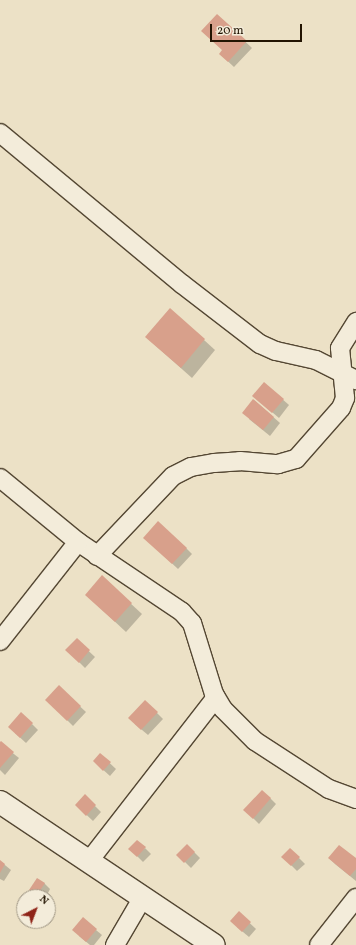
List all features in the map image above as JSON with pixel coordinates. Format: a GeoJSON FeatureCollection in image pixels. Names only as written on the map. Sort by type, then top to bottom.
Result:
{"type":"FeatureCollection","features":[{"type":"Feature","properties":{"kind":"street"},"geometry":{"type":"LineString","coordinates":[[0,802],[214,945]]}},
{"type":"Feature","properties":{"kind":"lane"},"geometry":{"type":"LineString","coordinates":[[0,133],[182,284],[260,344],[276,351],[316,360],[349,376]]}},
{"type":"Feature","properties":{"kind":"lane"},"geometry":{"type":"LineString","coordinates":[[97,556],[173,476],[191,467],[240,461],[278,464],[296,459],[341,408],[345,398],[349,376],[340,348],[356,322]]}},
{"type":"Feature","properties":{"kind":"lane"},"geometry":{"type":"LineString","coordinates":[[0,478],[97,556],[182,612],[192,623],[204,670],[223,710],[255,741],[329,789],[356,799]]}},
{"type":"Feature","properties":{"kind":"lane"},"geometry":{"type":"LineString","coordinates":[[0,641],[78,542]]}},
{"type":"Feature","properties":{"kind":"lane"},"geometry":{"type":"LineString","coordinates":[[89,861],[216,697]]}},
{"type":"Feature","properties":{"kind":"lane"},"geometry":{"type":"LineString","coordinates":[[115,945],[143,897]]}},
{"type":"Feature","properties":{"kind":"lane"},"geometry":{"type":"LineString","coordinates":[[319,945],[356,898]]}},
{"type":"Feature","properties":{"kind":"building"},"geometry":{"type":"Polygon","coordinates":[[[217,14],[247,41],[228,62],[219,54],[222,50],[201,31],[217,14]]]}},
{"type":"Feature","properties":{"kind":"building"},"geometry":{"type":"Polygon","coordinates":[[[170,308],[205,339],[181,368],[145,337],[170,308]]]}},
{"type":"Feature","properties":{"kind":"building"},"geometry":{"type":"Polygon","coordinates":[[[264,382],[284,399],[272,413],[252,396],[264,382]]]}},
{"type":"Feature","properties":{"kind":"building"},"geometry":{"type":"Polygon","coordinates":[[[253,399],[274,417],[263,430],[242,413],[253,399]]]}},
{"type":"Feature","properties":{"kind":"building"},"geometry":{"type":"Polygon","coordinates":[[[158,521],[187,548],[172,564],[143,538],[158,521]]]}},
{"type":"Feature","properties":{"kind":"building"},"geometry":{"type":"Polygon","coordinates":[[[102,575],[132,603],[115,622],[85,595],[102,575]]]}},
{"type":"Feature","properties":{"kind":"building"},"geometry":{"type":"Polygon","coordinates":[[[77,638],[90,650],[79,663],[65,650],[77,638]]]}},
{"type":"Feature","properties":{"kind":"building"},"geometry":{"type":"Polygon","coordinates":[[[59,685],[81,706],[67,721],[45,700],[59,685]]]}},
{"type":"Feature","properties":{"kind":"building"},"geometry":{"type":"Polygon","coordinates":[[[145,700],[158,712],[141,730],[128,718],[145,700]]]}},
{"type":"Feature","properties":{"kind":"building"},"geometry":{"type":"Polygon","coordinates":[[[21,712],[33,723],[20,738],[8,727],[21,712]]]}},
{"type":"Feature","properties":{"kind":"building"},"geometry":{"type":"Polygon","coordinates":[[[1,741],[14,752],[0,768],[0,742],[1,741]]]}},
{"type":"Feature","properties":{"kind":"building"},"geometry":{"type":"Polygon","coordinates":[[[100,753],[111,762],[103,771],[93,761],[100,753]]]}},
{"type":"Feature","properties":{"kind":"building"},"geometry":{"type":"Polygon","coordinates":[[[262,790],[271,798],[253,819],[243,810],[262,790]]]}},
{"type":"Feature","properties":{"kind":"building"},"geometry":{"type":"Polygon","coordinates":[[[85,794],[96,805],[86,816],[75,805],[85,794]]]}},
{"type":"Feature","properties":{"kind":"building"},"geometry":{"type":"Polygon","coordinates":[[[137,840],[146,847],[137,857],[128,849],[137,840]]]}},
{"type":"Feature","properties":{"kind":"building"},"geometry":{"type":"Polygon","coordinates":[[[187,844],[195,852],[184,863],[176,855],[187,844]]]}},
{"type":"Feature","properties":{"kind":"building"},"geometry":{"type":"Polygon","coordinates":[[[339,845],[356,858],[356,869],[350,876],[328,858],[339,845]]]}},
{"type":"Feature","properties":{"kind":"building"},"geometry":{"type":"Polygon","coordinates":[[[290,848],[300,857],[291,866],[281,857],[290,848]]]}},
{"type":"Feature","properties":{"kind":"building"},"geometry":{"type":"Polygon","coordinates":[[[0,860],[5,864],[0,873],[0,860]]]}},
{"type":"Feature","properties":{"kind":"building"},"geometry":{"type":"Polygon","coordinates":[[[37,878],[45,883],[41,889],[30,889],[37,878]]]}},
{"type":"Feature","properties":{"kind":"building"},"geometry":{"type":"Polygon","coordinates":[[[239,911],[251,922],[242,932],[230,921],[239,911]]]}},
{"type":"Feature","properties":{"kind":"building"},"geometry":{"type":"Polygon","coordinates":[[[83,917],[97,929],[86,942],[72,930],[83,917]]]}}]}
